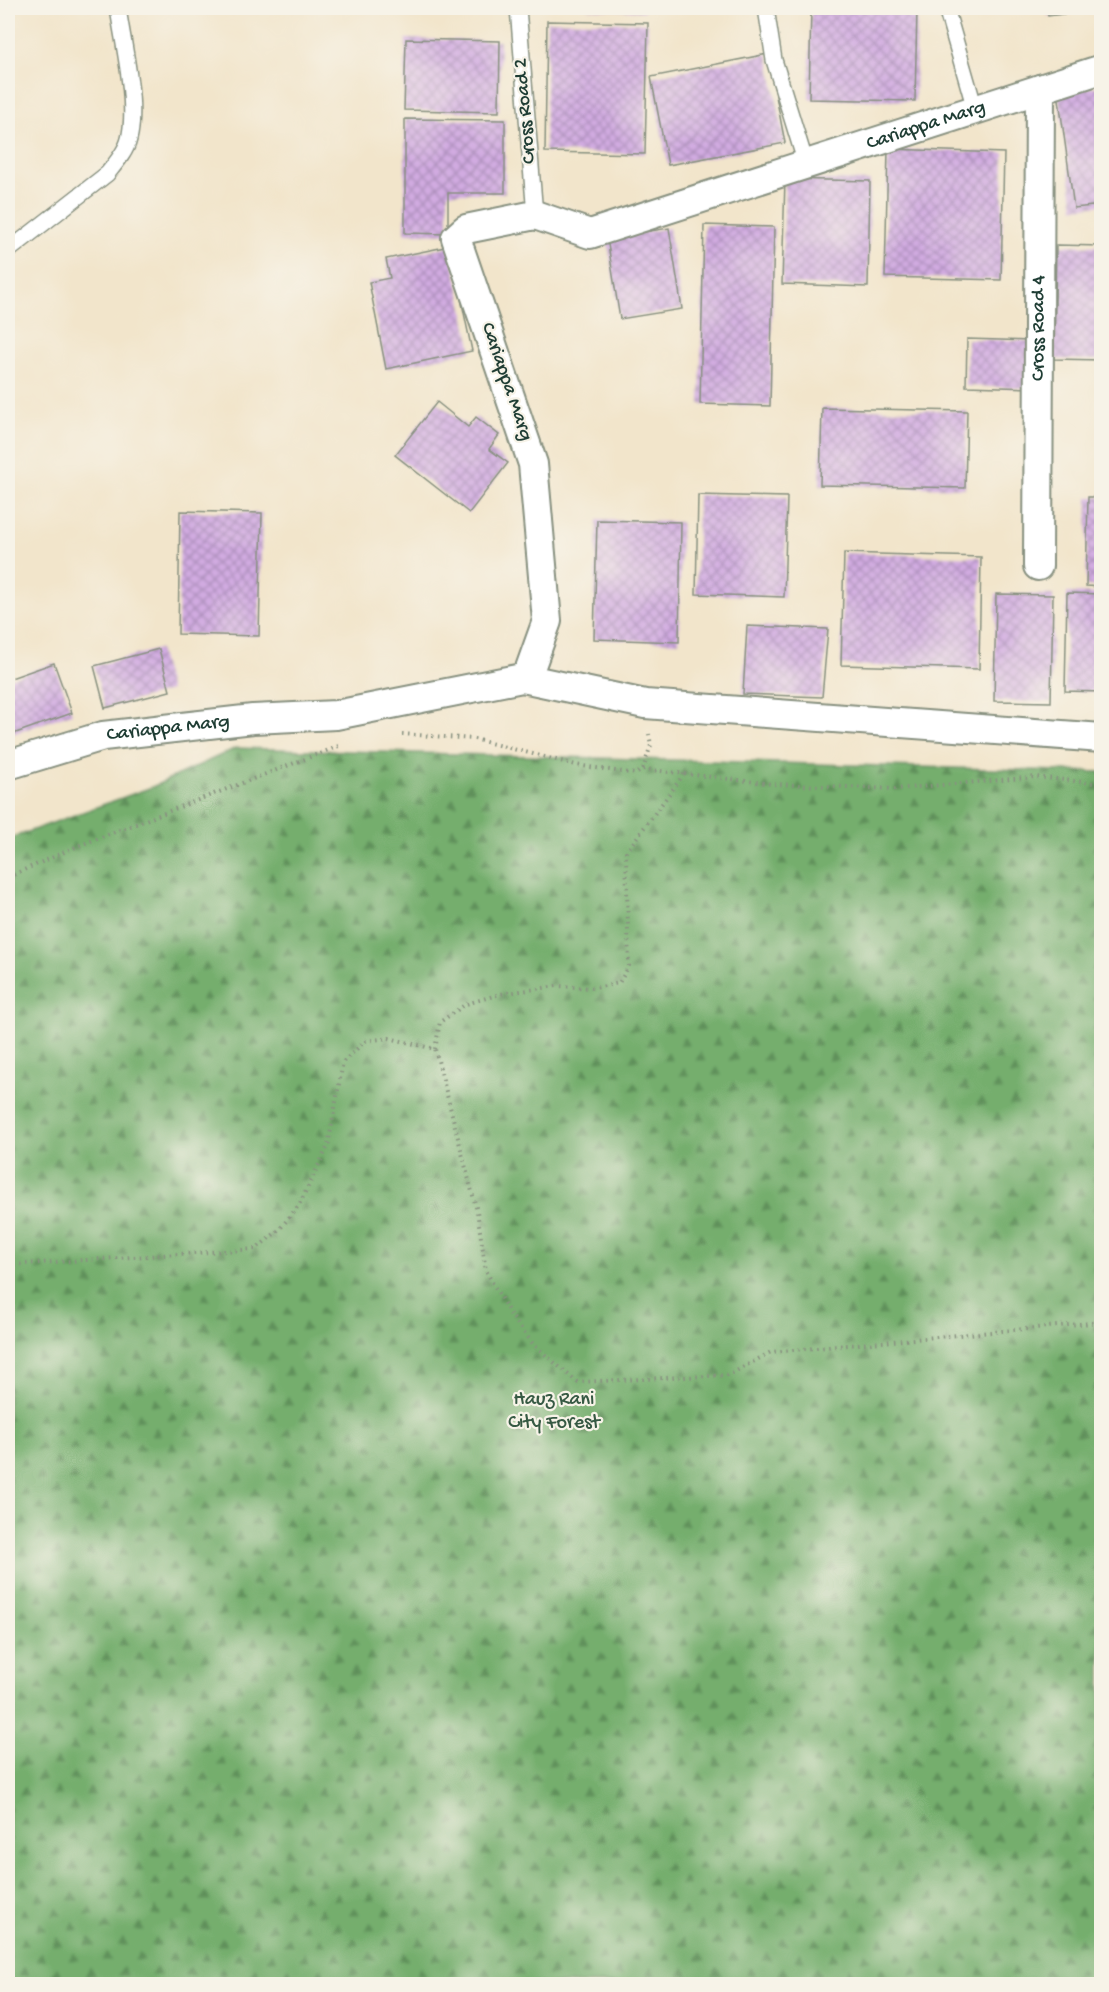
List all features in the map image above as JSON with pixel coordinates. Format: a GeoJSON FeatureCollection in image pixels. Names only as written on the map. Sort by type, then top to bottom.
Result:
{"type":"FeatureCollection","features":[{"type":"Feature","properties":{"kind":"street","name":"Cariappa Marg"},"geometry":{"type":"LineString","coordinates":[[8,765],[103,736],[253,719],[336,716],[527,677],[547,621],[533,464],[456,238],[466,229],[535,215],[590,234],[1101,69]]}},
{"type":"Feature","properties":{"kind":"street","name":"Cross Road 4"},"geometry":{"type":"LineString","coordinates":[[1038,566],[1040,89]]}},
{"type":"Feature","properties":{"kind":"street"},"geometry":{"type":"LineString","coordinates":[[523,678],[645,704],[1101,738]]}},
{"type":"Feature","properties":{"kind":"lane"},"geometry":{"type":"LineString","coordinates":[[8,251],[106,174],[118,161],[129,140],[132,114],[118,8]]}},
{"type":"Feature","properties":{"kind":"lane","name":"Cross Road 2"},"geometry":{"type":"LineString","coordinates":[[518,8],[535,215]]}},
{"type":"Feature","properties":{"kind":"lane"},"geometry":{"type":"LineString","coordinates":[[766,8],[774,60],[806,164]]}},
{"type":"Feature","properties":{"kind":"lane"},"geometry":{"type":"LineString","coordinates":[[946,8],[975,110]]}},
{"type":"Feature","properties":{"kind":"path"},"geometry":{"type":"LineString","coordinates":[[644,770],[651,745],[645,704]]}},
{"type":"Feature","properties":{"kind":"path"},"geometry":{"type":"LineString","coordinates":[[390,736],[474,739],[576,765],[636,774],[644,770],[773,784],[895,789],[1036,777],[1101,784]]}},
{"type":"Feature","properties":{"kind":"path"},"geometry":{"type":"LineString","coordinates":[[8,877],[78,846],[350,742]]}},
{"type":"Feature","properties":{"kind":"path"},"geometry":{"type":"LineString","coordinates":[[684,774],[626,852],[630,966],[619,982],[595,988],[557,986],[500,993],[466,1004],[440,1022],[435,1049],[477,1211],[486,1271],[510,1314],[534,1344],[576,1382],[729,1375],[771,1352],[1101,1322]]}},
{"type":"Feature","properties":{"kind":"path"},"geometry":{"type":"LineString","coordinates":[[8,1265],[256,1249],[279,1230],[299,1205],[328,1146],[343,1062],[365,1041],[389,1038],[435,1049]]}},
{"type":"Feature","properties":{"kind":"green space","name":"Hauz Rani City Forest"},"geometry":{"type":"Polygon","coordinates":[[[236,748],[1101,772],[1101,1984],[8,1984],[8,839],[152,787],[236,748]]]}},
{"type":"Feature","properties":{"kind":"building"},"geometry":{"type":"Polygon","coordinates":[[[644,8],[644,11],[587,9],[644,8]]]}},
{"type":"Feature","properties":{"kind":"building"},"geometry":{"type":"Polygon","coordinates":[[[811,8],[917,8],[915,101],[809,99],[811,8]]]}},
{"type":"Feature","properties":{"kind":"building"},"geometry":{"type":"Polygon","coordinates":[[[1046,8],[1101,8],[1101,9],[1048,16],[1046,8]]]}},
{"type":"Feature","properties":{"kind":"building"},"geometry":{"type":"Polygon","coordinates":[[[547,21],[648,23],[645,154],[545,152],[547,21]]]}},
{"type":"Feature","properties":{"kind":"building"},"geometry":{"type":"Polygon","coordinates":[[[406,39],[500,41],[499,112],[404,110],[406,39]]]}},
{"type":"Feature","properties":{"kind":"building"},"geometry":{"type":"Polygon","coordinates":[[[768,54],[785,143],[668,165],[651,77],[768,54]]]}},
{"type":"Feature","properties":{"kind":"building"},"geometry":{"type":"Polygon","coordinates":[[[1102,86],[1102,205],[1074,208],[1058,92],[1102,86]]]}},
{"type":"Feature","properties":{"kind":"building"},"geometry":{"type":"Polygon","coordinates":[[[405,119],[505,120],[505,193],[448,193],[448,234],[405,233],[405,119]]]}},
{"type":"Feature","properties":{"kind":"building"},"geometry":{"type":"Polygon","coordinates":[[[888,149],[1004,153],[1001,280],[885,277],[888,149]]]}},
{"type":"Feature","properties":{"kind":"building"},"geometry":{"type":"Polygon","coordinates":[[[785,179],[870,181],[868,287],[782,284],[785,179]]]}},
{"type":"Feature","properties":{"kind":"building"},"geometry":{"type":"Polygon","coordinates":[[[704,225],[774,227],[770,406],[700,404],[704,225]]]}},
{"type":"Feature","properties":{"kind":"building"},"geometry":{"type":"Polygon","coordinates":[[[669,228],[682,309],[620,319],[607,238],[669,228]]]}},
{"type":"Feature","properties":{"kind":"building"},"geometry":{"type":"Polygon","coordinates":[[[1056,245],[1102,246],[1102,360],[1054,359],[1056,245]]]}},
{"type":"Feature","properties":{"kind":"building"},"geometry":{"type":"Polygon","coordinates":[[[450,246],[472,351],[386,369],[369,282],[390,278],[386,259],[450,246]]]}},
{"type":"Feature","properties":{"kind":"building"},"geometry":{"type":"Polygon","coordinates":[[[967,339],[1030,341],[1029,388],[966,386],[967,339]]]}},
{"type":"Feature","properties":{"kind":"building"},"geometry":{"type":"Polygon","coordinates":[[[437,402],[468,427],[476,417],[499,435],[489,449],[508,463],[469,513],[395,455],[437,402]]]}},
{"type":"Feature","properties":{"kind":"building"},"geometry":{"type":"Polygon","coordinates":[[[822,408],[967,411],[965,488],[820,485],[822,408]]]}},
{"type":"Feature","properties":{"kind":"building"},"geometry":{"type":"Polygon","coordinates":[[[698,495],[787,497],[784,597],[696,594],[698,495]]]}},
{"type":"Feature","properties":{"kind":"building"},"geometry":{"type":"Polygon","coordinates":[[[1088,497],[1102,497],[1102,587],[1086,586],[1088,497]]]}},
{"type":"Feature","properties":{"kind":"building"},"geometry":{"type":"Polygon","coordinates":[[[180,511],[262,513],[259,636],[178,634],[180,511]]]}},
{"type":"Feature","properties":{"kind":"building"},"geometry":{"type":"Polygon","coordinates":[[[597,520],[681,522],[679,642],[594,639],[597,520]]]}},
{"type":"Feature","properties":{"kind":"building"},"geometry":{"type":"Polygon","coordinates":[[[844,553],[981,557],[979,669],[841,665],[844,553]]]}},
{"type":"Feature","properties":{"kind":"building"},"geometry":{"type":"Polygon","coordinates":[[[1067,593],[1102,594],[1102,692],[1065,691],[1067,593]]]}},
{"type":"Feature","properties":{"kind":"building"},"geometry":{"type":"Polygon","coordinates":[[[996,594],[1053,595],[1051,702],[994,701],[996,594]]]}},
{"type":"Feature","properties":{"kind":"building"},"geometry":{"type":"Polygon","coordinates":[[[747,626],[828,629],[822,697],[743,694],[747,626]]]}},
{"type":"Feature","properties":{"kind":"building"},"geometry":{"type":"Polygon","coordinates":[[[159,649],[170,691],[105,708],[94,666],[159,649]]]}},
{"type":"Feature","properties":{"kind":"building"},"geometry":{"type":"Polygon","coordinates":[[[54,663],[72,713],[13,734],[8,719],[8,679],[54,663]]]}}]}
